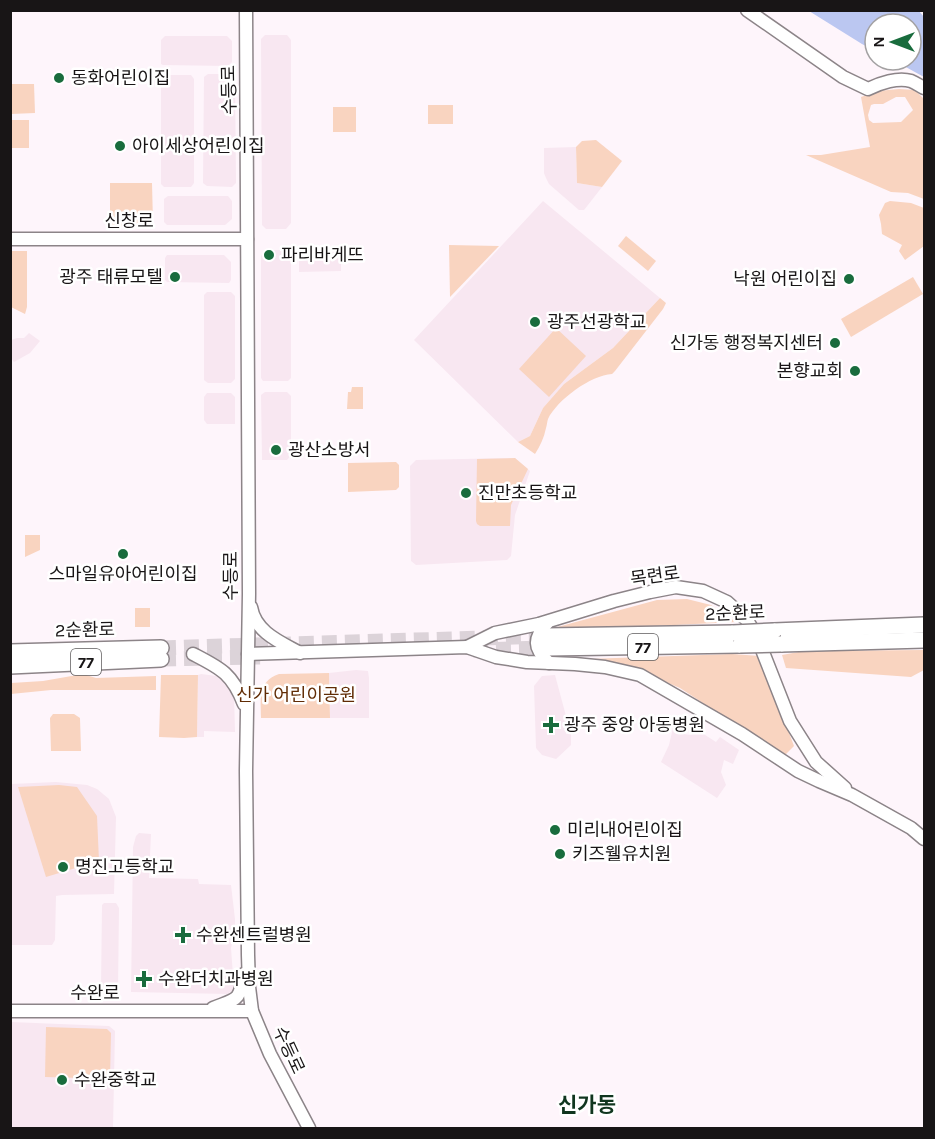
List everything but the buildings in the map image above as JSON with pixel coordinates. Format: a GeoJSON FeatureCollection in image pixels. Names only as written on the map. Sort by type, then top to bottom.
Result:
{"type":"FeatureCollection","features":[{"type":"Feature","properties":{"kind":"highway","name":"2순환로"},"geometry":{"type":"LineString","coordinates":[[548,642],[920,633]]}},
{"type":"Feature","properties":{"kind":"highway","name":"2순환로"},"geometry":{"type":"LineString","coordinates":[[10,650],[161,654],[10,666]]}},
{"type":"Feature","properties":{"kind":"highway"},"geometry":{"type":"LineString","coordinates":[[10,671],[40,664]]}},
{"type":"Feature","properties":{"kind":"main road","name":"수등로"},"geometry":{"type":"LineString","coordinates":[[246,10],[248,955],[252,1011],[270,1054],[309,1128]]}},
{"type":"Feature","properties":{"kind":"main road"},"geometry":{"type":"LineString","coordinates":[[747,10],[858,85],[868,89],[885,83],[911,81],[924,88]]}},
{"type":"Feature","properties":{"kind":"main road","name":"신창로"},"geometry":{"type":"LineString","coordinates":[[10,239],[247,239]]}},
{"type":"Feature","properties":{"kind":"main road","name":"목련로"},"geometry":{"type":"LineString","coordinates":[[248,654],[467,647],[496,657],[527,662],[548,642],[614,601],[676,587],[703,591],[727,602],[747,620],[757,637],[790,721],[816,762],[852,795]]}},
{"type":"Feature","properties":{"kind":"main road"},"geometry":{"type":"LineString","coordinates":[[249,594],[252,612],[260,627],[268,635],[301,653]]}},
{"type":"Feature","properties":{"kind":"main road","name":"목련로"},"geometry":{"type":"LineString","coordinates":[[467,647],[495,633],[548,642],[605,667],[640,675],[742,734],[798,771],[852,795],[911,828],[924,838]]}},
{"type":"Feature","properties":{"kind":"main road"},"geometry":{"type":"LineString","coordinates":[[192,654],[220,668],[231,679],[238,688],[248,713]]}},
{"type":"Feature","properties":{"kind":"main road"},"geometry":{"type":"LineString","coordinates":[[911,828],[924,831]]}},
{"type":"Feature","properties":{"kind":"main road"},"geometry":{"type":"LineString","coordinates":[[205,1011],[238,998],[248,955]]}},
{"type":"Feature","properties":{"kind":"main road","name":"수완로"},"geometry":{"type":"LineString","coordinates":[[10,1011],[252,1011]]}},
{"type":"Feature","properties":{"kind":"shaded area"},"geometry":{"type":"Polygon","coordinates":[[[265,35],[287,35],[291,40],[291,223],[286,229],[266,229],[262,225],[261,39],[265,35]]]}},
{"type":"Feature","properties":{"kind":"shaded area"},"geometry":{"type":"Polygon","coordinates":[[[165,36],[227,36],[232,41],[232,62],[228,66],[163,65],[161,64],[161,40],[165,36]]]}},
{"type":"Feature","properties":{"kind":"shaded area"},"geometry":{"type":"Polygon","coordinates":[[[208,74],[231,74],[235,78],[236,183],[232,187],[207,186],[203,183],[204,77],[208,74]]]}},
{"type":"Feature","properties":{"kind":"shaded area"},"geometry":{"type":"Polygon","coordinates":[[[191,75],[194,79],[194,183],[191,187],[164,187],[161,184],[161,77],[191,75]]]}},
{"type":"Feature","properties":{"kind":"shaded area"},"geometry":{"type":"Polygon","coordinates":[[[576,147],[577,183],[602,187],[584,210],[579,210],[549,184],[544,173],[544,148],[576,147]]]}},
{"type":"Feature","properties":{"kind":"shaded area"},"geometry":{"type":"Polygon","coordinates":[[[168,196],[228,196],[232,201],[232,219],[225,225],[167,225],[164,222],[164,199],[168,196]]]}},
{"type":"Feature","properties":{"kind":"shaded area","name":"광주선광학교"},"geometry":{"type":"Polygon","coordinates":[[[543,201],[660,298],[613,348],[564,384],[543,408],[530,436],[518,442],[414,340],[543,201]]]}},
{"type":"Feature","properties":{"kind":"shaded area"},"geometry":{"type":"Polygon","coordinates":[[[341,247],[341,271],[299,272],[299,251],[302,248],[341,247]]]}},
{"type":"Feature","properties":{"kind":"shaded area"},"geometry":{"type":"Polygon","coordinates":[[[267,250],[288,250],[291,253],[291,378],[288,381],[263,381],[261,378],[261,256],[267,250]]]}},
{"type":"Feature","properties":{"kind":"shaded area"},"geometry":{"type":"Polygon","coordinates":[[[167,255],[224,255],[231,262],[231,280],[229,283],[167,282],[165,280],[165,258],[167,255]]]}},
{"type":"Feature","properties":{"kind":"shaded area"},"geometry":{"type":"Polygon","coordinates":[[[207,292],[231,292],[235,296],[235,379],[231,383],[208,383],[204,380],[204,295],[207,292]]]}},
{"type":"Feature","properties":{"kind":"shaded area"},"geometry":{"type":"Polygon","coordinates":[[[29,333],[40,341],[30,353],[14,362],[11,358],[11,340],[24,338],[29,333]]]}},
{"type":"Feature","properties":{"kind":"shaded area"},"geometry":{"type":"Polygon","coordinates":[[[265,392],[287,392],[291,396],[291,455],[287,460],[262,460],[261,395],[265,392]]]}},
{"type":"Feature","properties":{"kind":"shaded area"},"geometry":{"type":"Polygon","coordinates":[[[207,393],[231,393],[235,397],[235,424],[207,424],[204,420],[204,397],[207,393]]]}},
{"type":"Feature","properties":{"kind":"shaded area","name":"진만초등학교"},"geometry":{"type":"Polygon","coordinates":[[[515,458],[530,471],[515,515],[511,556],[507,560],[416,565],[411,561],[410,466],[416,460],[515,458]]]}},
{"type":"Feature","properties":{"kind":"shaded area"},"geometry":{"type":"Polygon","coordinates":[[[368,671],[369,718],[330,718],[329,673],[368,671]]]}},
{"type":"Feature","properties":{"kind":"shaded area"},"geometry":{"type":"Polygon","coordinates":[[[198,675],[224,677],[234,694],[235,732],[204,731],[204,737],[197,737],[198,675]]]}},
{"type":"Feature","properties":{"kind":"shaded area","name":"광주 중앙 아동병원"},"geometry":{"type":"Polygon","coordinates":[[[555,675],[566,716],[566,734],[571,734],[571,745],[556,759],[542,755],[536,748],[534,686],[542,676],[555,675]]]}},
{"type":"Feature","properties":{"kind":"shaded area"},"geometry":{"type":"Polygon","coordinates":[[[698,726],[704,728],[702,733],[716,742],[720,737],[739,750],[733,764],[724,760],[721,772],[726,785],[717,798],[661,762],[669,745],[673,728],[683,734],[691,735],[698,726]]]}},
{"type":"Feature","properties":{"kind":"shaded area","name":"명진고등학교"},"geometry":{"type":"Polygon","coordinates":[[[56,782],[87,785],[97,789],[109,799],[116,817],[114,894],[56,896],[55,940],[52,945],[11,945],[11,784],[56,782]]]}},
{"type":"Feature","properties":{"kind":"shaded area","name":"수완센트럴병원"},"geometry":{"type":"Polygon","coordinates":[[[139,833],[151,834],[149,878],[198,879],[199,884],[231,885],[235,919],[231,948],[234,989],[228,994],[131,992],[133,847],[139,833]]]}},
{"type":"Feature","properties":{"kind":"shaded area"},"geometry":{"type":"Polygon","coordinates":[[[116,903],[119,908],[118,989],[101,989],[102,905],[116,903]]]}},
{"type":"Feature","properties":{"kind":"shaded area","name":"수완중학교"},"geometry":{"type":"Polygon","coordinates":[[[11,1022],[109,1026],[115,1031],[113,1128],[11,1128],[11,1022]]]}},
{"type":"Feature","properties":{"kind":"green space"},"geometry":{"type":"Polygon","coordinates":[[[10,84],[34,84],[35,113],[11,114],[10,84]]]}},
{"type":"Feature","properties":{"kind":"green space"},"geometry":{"type":"Polygon","coordinates":[[[915,90],[924,99],[924,199],[908,193],[891,192],[806,155],[821,155],[870,147],[861,97],[878,91],[915,90]],[[896,97],[883,104],[871,105],[869,120],[873,123],[901,122],[913,110],[905,97],[896,97]]]}},
{"type":"Feature","properties":{"kind":"green space"},"geometry":{"type":"Polygon","coordinates":[[[428,105],[453,105],[453,124],[428,124],[428,105]]]}},
{"type":"Feature","properties":{"kind":"green space"},"geometry":{"type":"Polygon","coordinates":[[[333,107],[356,107],[356,132],[333,132],[333,107]]]}},
{"type":"Feature","properties":{"kind":"green space"},"geometry":{"type":"Polygon","coordinates":[[[12,120],[29,120],[29,148],[12,148],[12,120]]]}},
{"type":"Feature","properties":{"kind":"green space"},"geometry":{"type":"Polygon","coordinates":[[[596,140],[622,161],[602,187],[577,183],[576,147],[582,141],[596,140]]]}},
{"type":"Feature","properties":{"kind":"green space"},"geometry":{"type":"Polygon","coordinates":[[[110,183],[152,183],[153,223],[148,227],[110,227],[110,183]]]}},
{"type":"Feature","properties":{"kind":"green space"},"geometry":{"type":"Polygon","coordinates":[[[890,201],[911,203],[924,208],[924,246],[905,260],[899,251],[902,245],[882,234],[879,215],[885,203],[890,201]]]}},
{"type":"Feature","properties":{"kind":"green space"},"geometry":{"type":"Polygon","coordinates":[[[626,236],[656,261],[648,271],[618,246],[626,236]]]}},
{"type":"Feature","properties":{"kind":"green space"},"geometry":{"type":"Polygon","coordinates":[[[449,245],[499,246],[450,297],[449,245]]]}},
{"type":"Feature","properties":{"kind":"green space"},"geometry":{"type":"Polygon","coordinates":[[[10,251],[27,251],[25,314],[11,307],[10,251]]]}},
{"type":"Feature","properties":{"kind":"green space"},"geometry":{"type":"Polygon","coordinates":[[[913,277],[923,294],[851,337],[841,319],[913,277]]]}},
{"type":"Feature","properties":{"kind":"green space"},"geometry":{"type":"Polygon","coordinates":[[[660,298],[666,303],[663,309],[615,371],[585,384],[552,412],[542,442],[535,454],[518,442],[530,436],[543,408],[564,384],[613,348],[660,298]]]}},
{"type":"Feature","properties":{"kind":"green space"},"geometry":{"type":"Polygon","coordinates":[[[556,328],[586,356],[549,397],[519,369],[556,328]]]}},
{"type":"Feature","properties":{"kind":"green space"},"geometry":{"type":"Polygon","coordinates":[[[352,387],[363,387],[363,409],[347,409],[348,392],[351,392],[352,387]]]}},
{"type":"Feature","properties":{"kind":"green space"},"geometry":{"type":"Polygon","coordinates":[[[515,458],[528,469],[511,505],[510,526],[480,526],[476,521],[477,459],[515,458]]]}},
{"type":"Feature","properties":{"kind":"green space"},"geometry":{"type":"Polygon","coordinates":[[[396,462],[399,465],[399,487],[396,490],[348,492],[348,463],[396,462]]]}},
{"type":"Feature","properties":{"kind":"green space"},"geometry":{"type":"Polygon","coordinates":[[[25,535],[40,535],[40,550],[25,557],[25,535]]]}},
{"type":"Feature","properties":{"kind":"green space"},"geometry":{"type":"Polygon","coordinates":[[[687,599],[711,605],[736,622],[550,629],[657,600],[687,599]]]}},
{"type":"Feature","properties":{"kind":"green space"},"geometry":{"type":"Polygon","coordinates":[[[135,608],[150,608],[150,627],[135,627],[135,608]]]}},
{"type":"Feature","properties":{"kind":"green space"},"geometry":{"type":"Polygon","coordinates":[[[924,650],[924,670],[911,677],[786,668],[782,655],[804,651],[924,650]]]}},
{"type":"Feature","properties":{"kind":"green space"},"geometry":{"type":"Polygon","coordinates":[[[732,654],[760,656],[794,746],[784,756],[680,688],[625,665],[587,659],[732,654]]]}},
{"type":"Feature","properties":{"kind":"green space","name":"신가 어린이공원"},"geometry":{"type":"Polygon","coordinates":[[[329,673],[330,718],[261,718],[262,692],[267,681],[272,677],[279,674],[329,673]]]}},
{"type":"Feature","properties":{"kind":"green space"},"geometry":{"type":"Polygon","coordinates":[[[83,674],[96,678],[156,676],[156,690],[51,690],[11,694],[11,683],[43,681],[83,674]]]}},
{"type":"Feature","properties":{"kind":"green space"},"geometry":{"type":"Polygon","coordinates":[[[161,675],[198,675],[197,737],[159,737],[161,675]]]}},
{"type":"Feature","properties":{"kind":"green space"},"geometry":{"type":"Polygon","coordinates":[[[53,714],[74,714],[80,718],[81,751],[51,751],[50,718],[53,714]]]}},
{"type":"Feature","properties":{"kind":"green space"},"geometry":{"type":"Polygon","coordinates":[[[59,785],[77,787],[97,816],[99,861],[46,877],[18,787],[59,785]]]}},
{"type":"Feature","properties":{"kind":"green space"},"geometry":{"type":"Polygon","coordinates":[[[46,1027],[107,1029],[111,1033],[110,1079],[45,1077],[46,1027]]]}},
{"type":"Feature","properties":{"kind":"water"},"geometry":{"type":"Polygon","coordinates":[[[809,11],[920,12],[863,12],[862,44],[809,11]]]}},
{"type":"Feature","properties":{"kind":"water"},"geometry":{"type":"Polygon","coordinates":[[[923,16],[924,17],[924,77],[915,72],[923,72],[923,16]]]}},
{"type":"Feature","properties":{"kind":"tunnel"},"geometry":{"type":"LineString","coordinates":[[161,648],[546,636]]}},
{"type":"Feature","properties":{"kind":"tunnel"},"geometry":{"type":"LineString","coordinates":[[473,650],[547,648]]}},
{"type":"Feature","properties":{"kind":"tunnel"},"geometry":{"type":"LineString","coordinates":[[161,659],[260,657]]}},
{"type":"Feature","properties":{"kind":"place","name":"동화어린이집"},"geometry":{"type":"Point","coordinates":[59,78]}},
{"type":"Feature","properties":{"kind":"place","name":"아이세상어린이집"},"geometry":{"type":"Point","coordinates":[120,146]}},
{"type":"Feature","properties":{"kind":"place","name":"파리바게뜨"},"geometry":{"type":"Point","coordinates":[269,255]}},
{"type":"Feature","properties":{"kind":"place","name":"광주 태류모텔"},"geometry":{"type":"Point","coordinates":[175,277]}},
{"type":"Feature","properties":{"kind":"place","name":"낙원 어린이집"},"geometry":{"type":"Point","coordinates":[849,279]}},
{"type":"Feature","properties":{"kind":"place","name":"광주선광학교"},"geometry":{"type":"Point","coordinates":[535,322]}},
{"type":"Feature","properties":{"kind":"place","name":"신가동 행정복지센터"},"geometry":{"type":"Point","coordinates":[835,343]}},
{"type":"Feature","properties":{"kind":"place","name":"본향교회"},"geometry":{"type":"Point","coordinates":[855,371]}},
{"type":"Feature","properties":{"kind":"place","name":"광산소방서"},"geometry":{"type":"Point","coordinates":[276,450]}},
{"type":"Feature","properties":{"kind":"place","name":"진만초등학교"},"geometry":{"type":"Point","coordinates":[466,493]}},
{"type":"Feature","properties":{"kind":"place","name":"스마일유아어린이집"},"geometry":{"type":"Point","coordinates":[123,554]}},
{"type":"Feature","properties":{"kind":"place","name":"광주 중앙 아동병원"},"geometry":{"type":"Point","coordinates":[551,725]}},
{"type":"Feature","properties":{"kind":"place","name":"미리내어린이집"},"geometry":{"type":"Point","coordinates":[555,830]}},
{"type":"Feature","properties":{"kind":"place","name":"키즈웰유치원"},"geometry":{"type":"Point","coordinates":[560,854]}},
{"type":"Feature","properties":{"kind":"place","name":"명진고등학교"},"geometry":{"type":"Point","coordinates":[63,867]}},
{"type":"Feature","properties":{"kind":"place","name":"수완센트럴병원"},"geometry":{"type":"Point","coordinates":[183,935]}},
{"type":"Feature","properties":{"kind":"place","name":"수완더치과병원"},"geometry":{"type":"Point","coordinates":[144,979]}},
{"type":"Feature","properties":{"kind":"place","name":"수완중학교"},"geometry":{"type":"Point","coordinates":[62,1080]}},
{"type":"Feature","properties":{"kind":"district","name":"신가동"},"geometry":{"type":"Point","coordinates":[587,1105]}}]}
